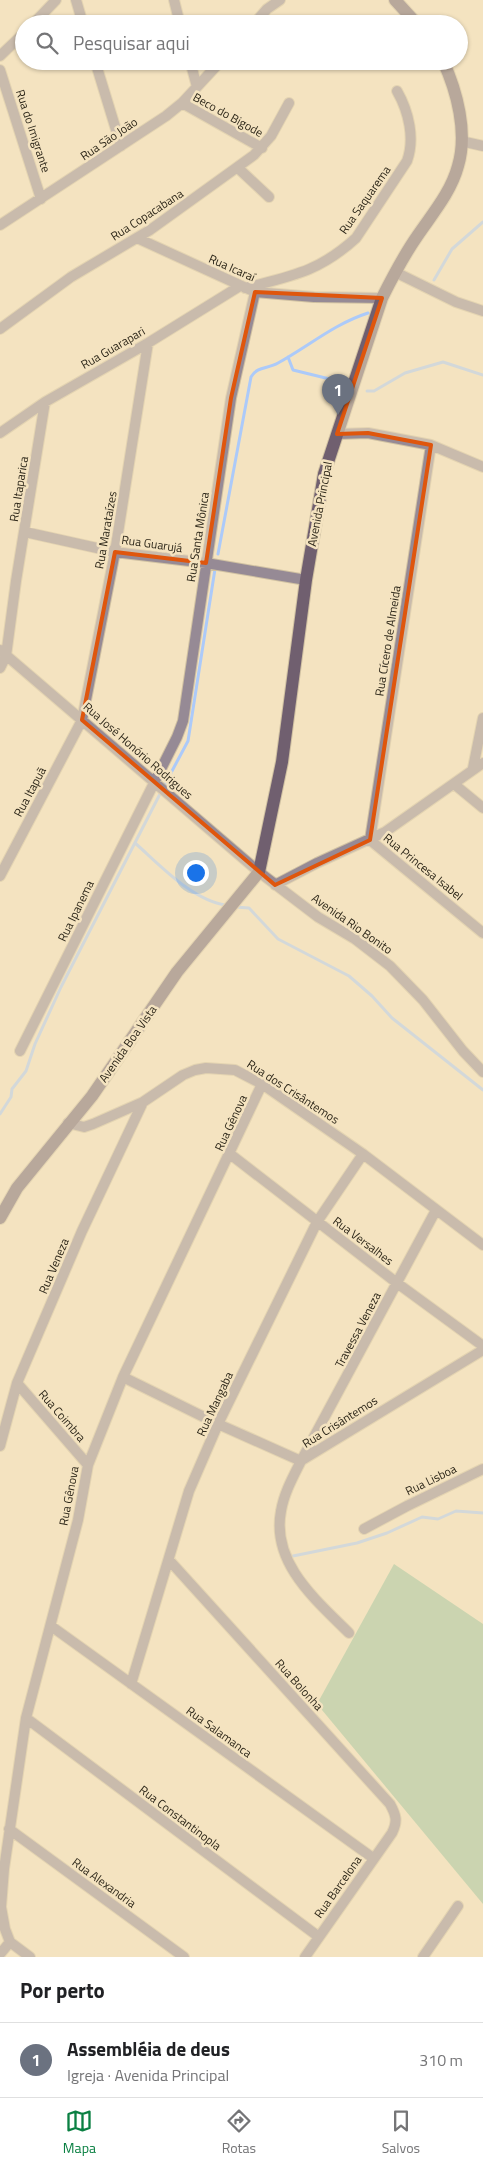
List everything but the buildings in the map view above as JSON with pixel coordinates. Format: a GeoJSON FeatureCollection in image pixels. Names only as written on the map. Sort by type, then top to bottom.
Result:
{"type":"FeatureCollection","features":[{"type":"Feature","properties":{"kind":"street"},"geometry":{"type":"LineString","coordinates":[[42,15],[56,0]]}},
{"type":"Feature","properties":{"kind":"street"},"geometry":{"type":"LineString","coordinates":[[76,0],[81,15]]}},
{"type":"Feature","properties":{"kind":"street"},"geometry":{"type":"LineString","coordinates":[[174,0],[178,15]]}},
{"type":"Feature","properties":{"kind":"street"},"geometry":{"type":"LineString","coordinates":[[266,5],[280,0]]}},
{"type":"Feature","properties":{"kind":"street"},"geometry":{"type":"LineString","coordinates":[[395,0],[409,15]]}},
{"type":"Feature","properties":{"kind":"street"},"geometry":{"type":"LineString","coordinates":[[0,56],[15,42]]}},
{"type":"Feature","properties":{"kind":"street","name":"Rua do Imigrante"},"geometry":{"type":"LineString","coordinates":[[0,70],[41,199]]}},
{"type":"Feature","properties":{"kind":"street"},"geometry":{"type":"LineString","coordinates":[[98,70],[121,146]]}},
{"type":"Feature","properties":{"kind":"street"},"geometry":{"type":"LineString","coordinates":[[192,70],[197,88]]}},
{"type":"Feature","properties":{"kind":"street","name":"Rua São João"},"geometry":{"type":"LineString","coordinates":[[0,224],[121,146],[182,103],[213,70]]}},
{"type":"Feature","properties":{"kind":"street","name":"Avenida Principal"},"geometry":{"type":"LineString","coordinates":[[259,872],[282,762],[306,580],[324,474],[382,298],[395,272],[451,185],[458,167],[461,141],[457,103],[446,70]]}},
{"type":"Feature","properties":{"kind":"street","name":"Rua Saquarema"},"geometry":{"type":"LineString","coordinates":[[246,289],[315,268],[345,248],[356,238],[407,161],[410,152],[411,142],[406,112],[397,91]]}},
{"type":"Feature","properties":{"kind":"street","name":"Beco do Bigode"},"geometry":{"type":"LineString","coordinates":[[182,103],[262,148]]}},
{"type":"Feature","properties":{"kind":"street","name":"Rua Copacabana"},"geometry":{"type":"LineString","coordinates":[[0,329],[71,277],[150,230],[238,168],[262,148],[274,131],[289,103]]}},
{"type":"Feature","properties":{"kind":"street"},"geometry":{"type":"LineString","coordinates":[[461,141],[483,146]]}},
{"type":"Feature","properties":{"kind":"street"},"geometry":{"type":"LineString","coordinates":[[238,168],[269,197]]}},
{"type":"Feature","properties":{"kind":"street","name":"Rua Icaraí"},"geometry":{"type":"LineString","coordinates":[[137,238],[246,289],[314,297],[382,298]]}},
{"type":"Feature","properties":{"kind":"street"},"geometry":{"type":"LineString","coordinates":[[395,272],[456,302],[483,311]]}},
{"type":"Feature","properties":{"kind":"street","name":"Rua Guarapari"},"geometry":{"type":"LineString","coordinates":[[0,434],[45,402],[246,289]]}},
{"type":"Feature","properties":{"kind":"street","name":"Rua Santa Mônica"},"geometry":{"type":"LineString","coordinates":[[154,781],[184,721],[232,398],[246,289]]}},
{"type":"Feature","properties":{"kind":"street","name":"Rua Marataízes"},"geometry":{"type":"LineString","coordinates":[[82,720],[115,552],[148,343]]}},
{"type":"Feature","properties":{"kind":"street","name":"Rua Itaparica"},"geometry":{"type":"LineString","coordinates":[[0,668],[25,532],[45,402]]}},
{"type":"Feature","properties":{"kind":"street"},"geometry":{"type":"LineString","coordinates":[[337,434],[368,434],[431,445],[483,467]]}},
{"type":"Feature","properties":{"kind":"street","name":"Rua Cícero de Almeida"},"geometry":{"type":"LineString","coordinates":[[370,840],[431,445]]}},
{"type":"Feature","properties":{"kind":"street","name":"Rua Guarujá"},"geometry":{"type":"LineString","coordinates":[[25,532],[115,552],[206,563],[306,580]]}},
{"type":"Feature","properties":{"kind":"street","name":"Rua José Honório Rodrigues"},"geometry":{"type":"LineString","coordinates":[[3,653],[259,872]]}},
{"type":"Feature","properties":{"kind":"street"},"geometry":{"type":"LineString","coordinates":[[275,885],[317,863],[370,840],[416,812],[478,766],[483,718]]}},
{"type":"Feature","properties":{"kind":"street","name":"Rua Itapuã"},"geometry":{"type":"LineString","coordinates":[[0,876],[82,720]]}},
{"type":"Feature","properties":{"kind":"street","name":"Rua Ipanema"},"geometry":{"type":"LineString","coordinates":[[20,1052],[154,781]]}},
{"type":"Feature","properties":{"kind":"street"},"geometry":{"type":"LineString","coordinates":[[454,784],[483,808]]}},
{"type":"Feature","properties":{"kind":"street","name":"Rua Princesa Isabel"},"geometry":{"type":"LineString","coordinates":[[370,840],[483,932]]}},
{"type":"Feature","properties":{"kind":"street","name":"Avenida Rio Bonito"},"geometry":{"type":"LineString","coordinates":[[259,872],[318,917],[355,939],[390,966],[423,1000],[463,1051],[483,1072]]}},
{"type":"Feature","properties":{"kind":"street","name":"Avenida Boa Vista"},"geometry":{"type":"LineString","coordinates":[[0,1218],[17,1188],[68,1123],[92,1096],[177,972],[259,872]]}},
{"type":"Feature","properties":{"kind":"street","name":"Rua dos Crisântemos"},"geometry":{"type":"LineString","coordinates":[[68,1123],[84,1127],[143,1102],[183,1075],[206,1068],[235,1070],[262,1084],[363,1154],[483,1245]]}},
{"type":"Feature","properties":{"kind":"street","name":"Rua Gênova"},"geometry":{"type":"LineString","coordinates":[[10,1942],[2,1919],[1,1907],[9,1829],[26,1718],[78,1520],[88,1465],[123,1377],[262,1084]]}},
{"type":"Feature","properties":{"kind":"street","name":"Rua Veneza"},"geometry":{"type":"LineString","coordinates":[[0,1446],[17,1383],[82,1231],[143,1102]]}},
{"type":"Feature","properties":{"kind":"street","name":"Rua Versalhes"},"geometry":{"type":"LineString","coordinates":[[230,1154],[397,1283],[483,1346]]}},
{"type":"Feature","properties":{"kind":"street","name":"Rua Mangaba"},"geometry":{"type":"LineString","coordinates":[[131,1684],[189,1491],[218,1424],[317,1222],[363,1154]]}},
{"type":"Feature","properties":{"kind":"street","name":"Travessa Veneza"},"geometry":{"type":"LineString","coordinates":[[349,1633],[294,1574],[286,1557],[279,1526],[281,1511],[286,1493],[301,1461],[436,1210]]}},
{"type":"Feature","properties":{"kind":"street","name":"Rua Crisântemos"},"geometry":{"type":"LineString","coordinates":[[123,1377],[218,1424],[301,1461],[483,1350]]}},
{"type":"Feature","properties":{"kind":"street","name":"Rua Coimbra"},"geometry":{"type":"LineString","coordinates":[[17,1383],[88,1465]]}},
{"type":"Feature","properties":{"kind":"street","name":"Rua Lisboa"},"geometry":{"type":"LineString","coordinates":[[364,1529],[483,1469]]}},
{"type":"Feature","properties":{"kind":"street","name":"Rua Bolonha"},"geometry":{"type":"LineString","coordinates":[[169,1560],[390,1804],[396,1814],[397,1823],[392,1833]]}},
{"type":"Feature","properties":{"kind":"street","name":"Rua Salamanca"},"geometry":{"type":"LineString","coordinates":[[51,1626],[373,1858]]}},
{"type":"Feature","properties":{"kind":"street","name":"Rua Constantinopla"},"geometry":{"type":"LineString","coordinates":[[26,1718],[319,1937]]}},
{"type":"Feature","properties":{"kind":"street","name":"Rua Alexandria"},"geometry":{"type":"LineString","coordinates":[[9,1829],[184,1957]]}},
{"type":"Feature","properties":{"kind":"street","name":"Rua Barcelona"},"geometry":{"type":"LineString","coordinates":[[305,1957],[392,1833]]}},
{"type":"Feature","properties":{"kind":"street"},"geometry":{"type":"LineString","coordinates":[[423,1957],[458,1906]]}},
{"type":"Feature","properties":{"kind":"street"},"geometry":{"type":"LineString","coordinates":[[0,1954],[10,1942],[30,1957]]}},
{"type":"Feature","properties":{"kind":"highlighted area"},"geometry":{"type":"Polygon","coordinates":[[[255,292],[382,298],[337,434],[368,433],[431,445],[370,840],[275,885],[82,720],[115,552],[206,563],[231,398],[255,292]]]}},
{"type":"Feature","properties":{"kind":"green space"},"geometry":{"type":"Polygon","coordinates":[[[394,1564],[483,1624],[483,1904],[317,1704],[394,1564]]]}},
{"type":"Feature","properties":{"kind":"waterway"},"geometry":{"type":"LineString","coordinates":[[434,280],[452,249],[483,222]]}},
{"type":"Feature","properties":{"kind":"waterway"},"geometry":{"type":"LineString","coordinates":[[218,554],[253,373],[278,363],[333,329],[368,313]]}},
{"type":"Feature","properties":{"kind":"waterway"},"geometry":{"type":"LineString","coordinates":[[288,357],[293,370],[346,383]]}},
{"type":"Feature","properties":{"kind":"waterway"},"geometry":{"type":"LineString","coordinates":[[367,391],[374,391],[405,373],[443,362],[483,375]]}},
{"type":"Feature","properties":{"kind":"waterway"},"geometry":{"type":"LineString","coordinates":[[164,786],[188,741],[215,569]]}},
{"type":"Feature","properties":{"kind":"waterway"},"geometry":{"type":"LineString","coordinates":[[0,1114],[11,1097],[12,1089],[26,1071],[35,1044],[61,987],[161,792]]}},
{"type":"Feature","properties":{"kind":"waterway"},"geometry":{"type":"LineString","coordinates":[[135,843],[189,889],[201,897],[226,905]]}},
{"type":"Feature","properties":{"kind":"waterway"},"geometry":{"type":"LineString","coordinates":[[235,907],[249,908],[278,939],[349,976],[372,996],[392,1018],[483,1090]]}},
{"type":"Feature","properties":{"kind":"waterway"},"geometry":{"type":"LineString","coordinates":[[293,1556],[357,1543],[387,1533],[422,1517],[438,1519],[456,1511],[483,1513]]}},
{"type":"Feature","properties":{"kind":"place","name":"Assembléia de deus"},"geometry":{"type":"Point","coordinates":[338,415]}}]}
